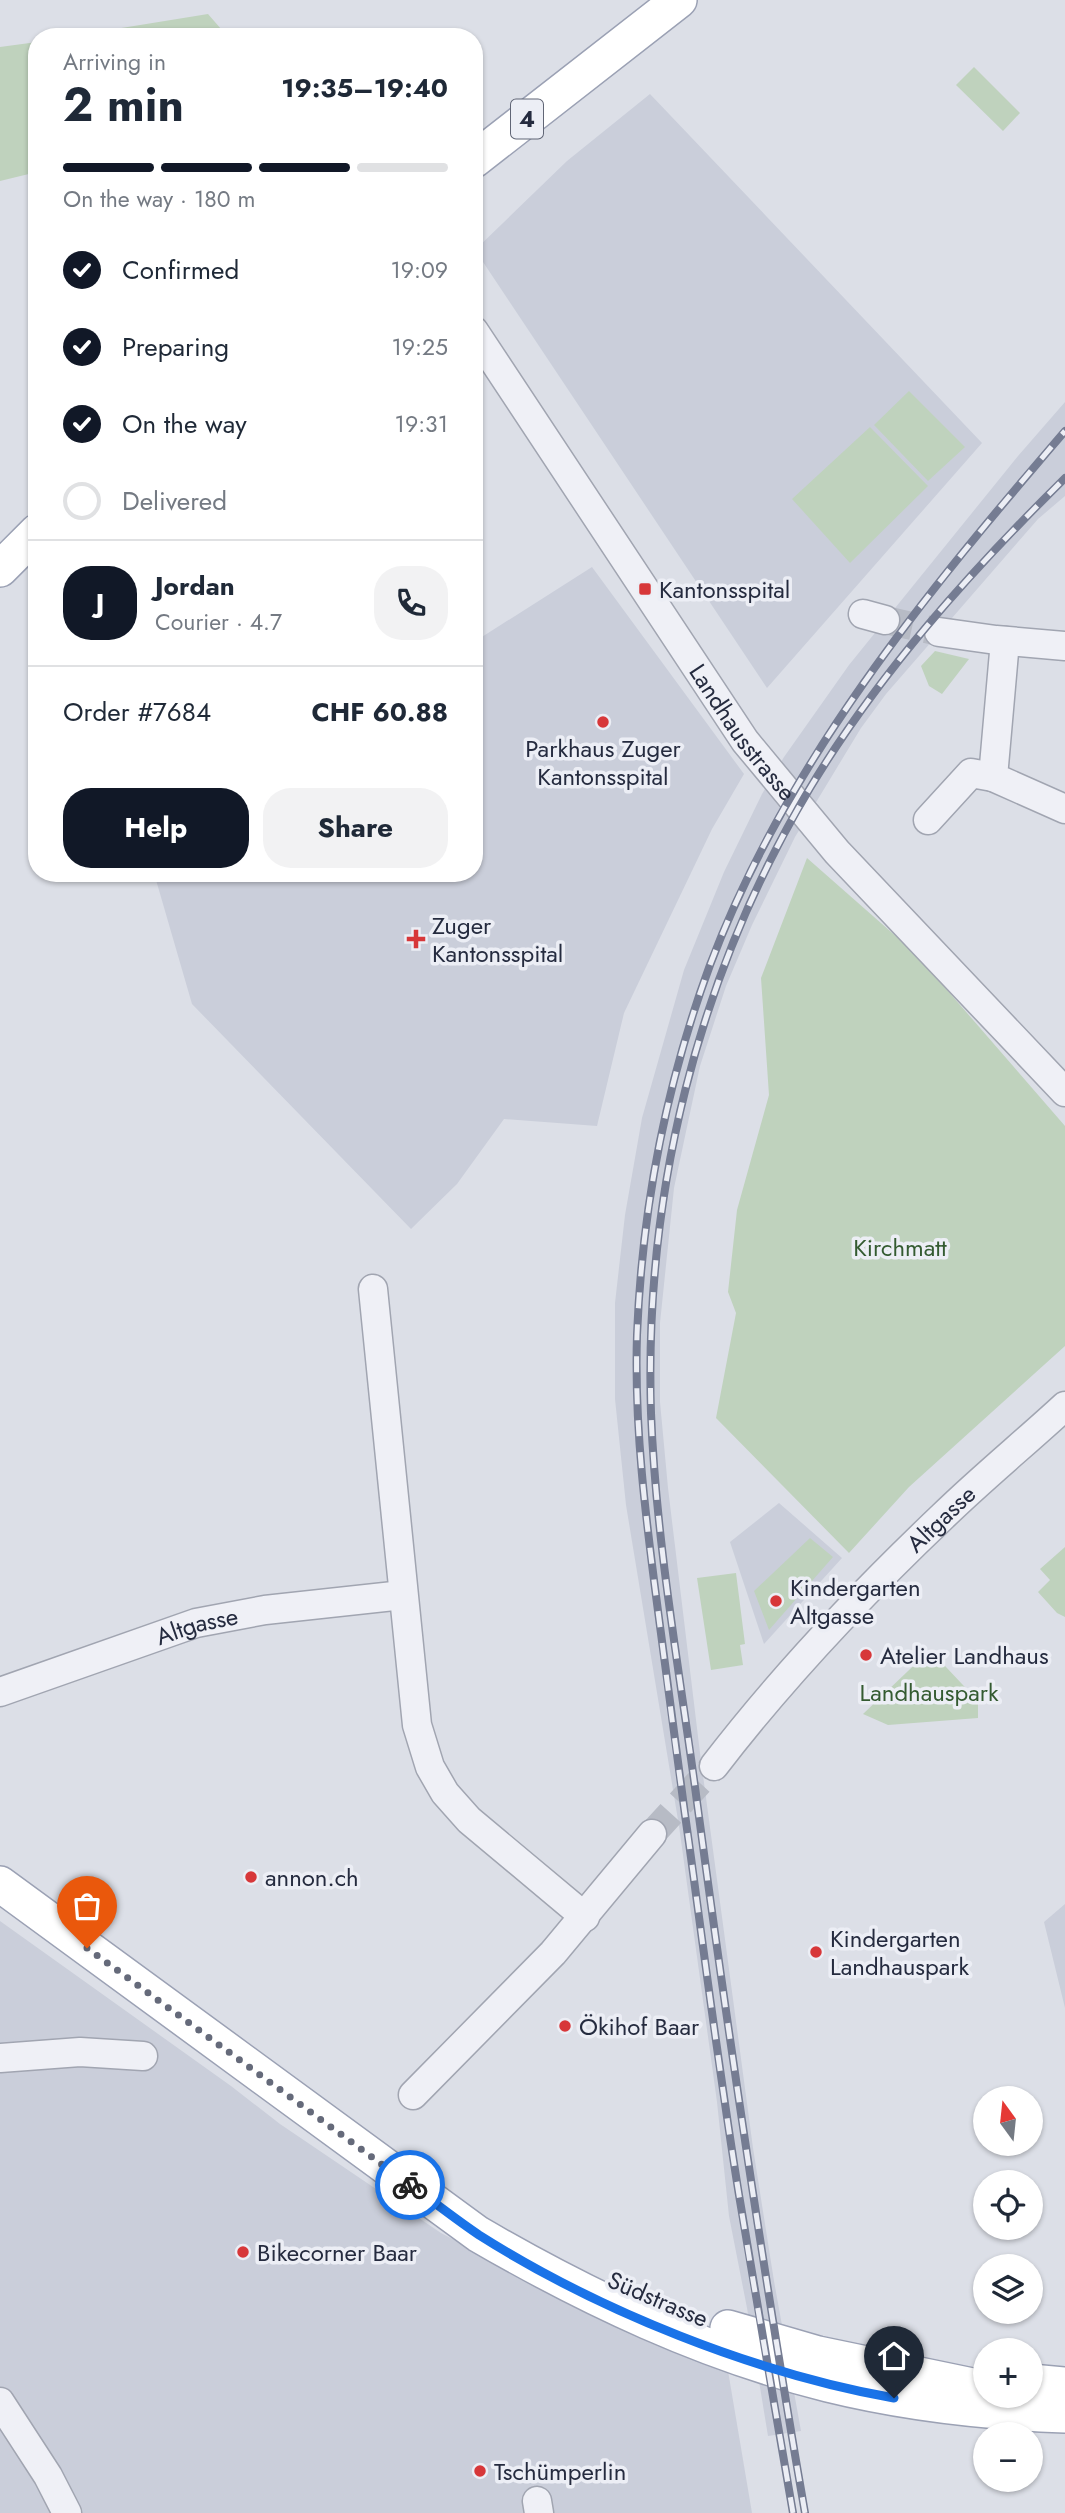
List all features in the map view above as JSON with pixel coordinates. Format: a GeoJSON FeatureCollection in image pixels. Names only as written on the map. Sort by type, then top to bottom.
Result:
{"type":"FeatureCollection","features":[{"type":"Feature","properties":{"kind":"main road","name":"4"},"geometry":{"type":"LineString","coordinates":[[483,153],[679,0]]}},
{"type":"Feature","properties":{"kind":"main road"},"geometry":{"type":"LineString","coordinates":[[0,569],[28,541]]}},
{"type":"Feature","properties":{"kind":"main road","name":"Südstrasse"},"geometry":{"type":"LineString","coordinates":[[0,1884],[478,2234],[551,2276],[622,2311],[732,2354],[826,2384],[894,2398],[1065,2415]]}},
{"type":"Feature","properties":{"kind":"main road","name":"Südstrasse"},"geometry":{"type":"LineString","coordinates":[[355,2145],[565,2260],[684,2313],[753,2336],[876,2367],[973,2387]]}},
{"type":"Feature","properties":{"kind":"main road"},"geometry":{"type":"LineString","coordinates":[[876,2367],[973,2377]]}},
{"type":"Feature","properties":{"kind":"main road"},"geometry":{"type":"LineString","coordinates":[[1043,2383],[1065,2385]]}},
{"type":"Feature","properties":{"kind":"main road"},"geometry":{"type":"LineString","coordinates":[[894,2398],[994,2420],[1065,2427]]}},
{"type":"Feature","properties":{"kind":"main road"},"geometry":{"type":"LineString","coordinates":[[1043,2398],[1065,2400]]}},
{"type":"Feature","properties":{"kind":"street","name":"Landhausstrasse"},"geometry":{"type":"LineString","coordinates":[[483,345],[745,741],[838,852],[1065,1092]]}},
{"type":"Feature","properties":{"kind":"street"},"geometry":{"type":"LineString","coordinates":[[939,632],[1065,646]]}},
{"type":"Feature","properties":{"kind":"street"},"geometry":{"type":"LineString","coordinates":[[993,776],[1006,641]]}},
{"type":"Feature","properties":{"kind":"street"},"geometry":{"type":"LineString","coordinates":[[928,820],[971,773],[993,776],[1065,809]]}},
{"type":"Feature","properties":{"kind":"street"},"geometry":{"type":"LineString","coordinates":[[373,1290],[417,1726],[430,1767],[445,1793],[469,1820],[585,1917]]}},
{"type":"Feature","properties":{"kind":"street","name":"Altgasse"},"geometry":{"type":"LineString","coordinates":[[714,1766],[775,1689],[860,1597],[949,1510],[1065,1406]]}},
{"type":"Feature","properties":{"kind":"street","name":"Altgasse"},"geometry":{"type":"LineString","coordinates":[[0,1692],[196,1623],[265,1610],[404,1595]]}},
{"type":"Feature","properties":{"kind":"street"},"geometry":{"type":"LineString","coordinates":[[414,2095],[553,1953],[652,1834]]}},
{"type":"Feature","properties":{"kind":"street"},"geometry":{"type":"LineString","coordinates":[[0,2058],[80,2052],[142,2056]]}},
{"type":"Feature","properties":{"kind":"street"},"geometry":{"type":"LineString","coordinates":[[0,2402],[67,2513]]}},
{"type":"Feature","properties":{"kind":"shaded area"},"geometry":{"type":"Polygon","coordinates":[[[650,94],[982,443],[767,688],[483,262],[483,242],[567,161],[650,94]]]}},
{"type":"Feature","properties":{"kind":"shaded area"},"geometry":{"type":"Polygon","coordinates":[[[1065,402],[1065,496],[1038,519],[886,694],[861,728],[795,837],[726,986],[700,1066],[674,1188],[660,1323],[660,1402],[668,1488],[700,1753],[753,2148],[801,2431],[768,2436],[729,2216],[717,2102],[679,1826],[626,1505],[615,1399],[615,1303],[625,1215],[642,1118],[684,970],[724,872],[762,794],[784,757],[849,665],[1065,402]]]}},
{"type":"Feature","properties":{"kind":"shaded area","name":"Zuger Kantonsspital"},"geometry":{"type":"Polygon","coordinates":[[[592,567],[744,774],[712,829],[624,1013],[597,1126],[504,1119],[457,1184],[411,1229],[192,1004],[157,882],[483,882],[483,636],[592,567]]]}},
{"type":"Feature","properties":{"kind":"shaded area","name":"Kindergarten Altgasse"},"geometry":{"type":"Polygon","coordinates":[[[779,1503],[842,1558],[764,1644],[730,1542],[779,1503]]]}},
{"type":"Feature","properties":{"kind":"shaded area"},"geometry":{"type":"Polygon","coordinates":[[[1065,1904],[1065,2008],[1044,1922],[1065,1904]]]}},
{"type":"Feature","properties":{"kind":"shaded area"},"geometry":{"type":"Polygon","coordinates":[[[0,1921],[280,2124],[441,2233],[585,2308],[726,2359],[752,2513],[0,2513],[0,1921]]]}},
{"type":"Feature","properties":{"kind":"green space"},"geometry":{"type":"Polygon","coordinates":[[[208,14],[220,28],[122,28],[208,14]]]}},
{"type":"Feature","properties":{"kind":"green space"},"geometry":{"type":"Polygon","coordinates":[[[28,43],[28,174],[0,181],[0,47],[28,43]]]}},
{"type":"Feature","properties":{"kind":"green space"},"geometry":{"type":"Polygon","coordinates":[[[974,67],[1020,113],[1003,131],[956,85],[974,67]]]}},
{"type":"Feature","properties":{"kind":"green space"},"geometry":{"type":"Polygon","coordinates":[[[909,391],[965,447],[928,481],[874,425],[909,391]]]}},
{"type":"Feature","properties":{"kind":"green space"},"geometry":{"type":"Polygon","coordinates":[[[870,427],[928,486],[850,563],[792,499],[870,427]]]}},
{"type":"Feature","properties":{"kind":"green space"},"geometry":{"type":"Polygon","coordinates":[[[935,651],[969,659],[942,694],[929,686],[921,666],[935,651]]]}},
{"type":"Feature","properties":{"kind":"green space","name":"Kirchmatt"},"geometry":{"type":"Polygon","coordinates":[[[807,858],[915,953],[1065,1126],[1065,1346],[909,1487],[849,1553],[716,1418],[736,1313],[728,1292],[737,1210],[769,1095],[761,978],[807,858]]]}},
{"type":"Feature","properties":{"kind":"green space"},"geometry":{"type":"Polygon","coordinates":[[[810,1538],[833,1557],[769,1630],[754,1591],[810,1538]]]}},
{"type":"Feature","properties":{"kind":"green space"},"geometry":{"type":"Polygon","coordinates":[[[1065,1547],[1065,1617],[1057,1613],[1038,1592],[1050,1580],[1040,1569],[1065,1547]]]}},
{"type":"Feature","properties":{"kind":"green space"},"geometry":{"type":"Polygon","coordinates":[[[736,1573],[745,1644],[740,1645],[743,1665],[711,1670],[697,1578],[736,1573]]]}},
{"type":"Feature","properties":{"kind":"green space","name":"Landhauspark"},"geometry":{"type":"Polygon","coordinates":[[[930,1650],[978,1701],[978,1718],[888,1725],[863,1714],[930,1650]]]}},
{"type":"Feature","properties":{"kind":"tunnel"},"geometry":{"type":"LineString","coordinates":[[885,620],[939,632]]}},
{"type":"Feature","properties":{"kind":"tunnel"},"geometry":{"type":"LineString","coordinates":[[652,1834],[714,1766]]}},
{"type":"Feature","properties":{"kind":"railway"},"geometry":{"type":"LineString","coordinates":[[793,2513],[725,2107],[649,1542],[637,1404],[637,1335],[644,1240],[659,1147],[694,1010],[741,891],[778,819],[819,750],[911,618],[1065,431]]}},
{"type":"Feature","properties":{"kind":"railway"},"geometry":{"type":"LineString","coordinates":[[805,2513],[748,2158],[663,1559],[651,1413],[651,1331],[657,1250],[668,1169],[686,1089],[708,1011],[736,935],[770,860],[810,788],[896,664],[961,587],[1065,478]]}},
{"type":"Feature","properties":{"kind":"way so far"},"geometry":{"type":"LineString","coordinates":[[87,1948],[410,2185]]}},
{"type":"Feature","properties":{"kind":"place","name":"Kantonsspital"},"geometry":{"type":"Point","coordinates":[645,589]}},
{"type":"Feature","properties":{"kind":"place","name":"Parkhaus Zuger Kantonsspital"},"geometry":{"type":"Point","coordinates":[603,722]}},
{"type":"Feature","properties":{"kind":"place","name":"Zuger Kantonsspital"},"geometry":{"type":"Point","coordinates":[416,939]}},
{"type":"Feature","properties":{"kind":"place","name":"Kindergarten Altgasse"},"geometry":{"type":"Point","coordinates":[776,1601]}},
{"type":"Feature","properties":{"kind":"place","name":"Atelier Landhaus"},"geometry":{"type":"Point","coordinates":[866,1655]}},
{"type":"Feature","properties":{"kind":"place","name":"annon.ch"},"geometry":{"type":"Point","coordinates":[251,1877]}},
{"type":"Feature","properties":{"kind":"place","name":"Kindergarten Landhauspark"},"geometry":{"type":"Point","coordinates":[816,1952]}},
{"type":"Feature","properties":{"kind":"place","name":"Ökihof Baar"},"geometry":{"type":"Point","coordinates":[565,2026]}},
{"type":"Feature","properties":{"kind":"place","name":"Bikecorner Baar"},"geometry":{"type":"Point","coordinates":[243,2252]}},
{"type":"Feature","properties":{"kind":"place","name":"Tschümperlin"},"geometry":{"type":"Point","coordinates":[480,2471]}},
{"type":"Feature","properties":{"kind":"route"},"geometry":{"type":"LineString","coordinates":[[410,2185],[478,2234],[551,2276],[622,2311],[732,2354],[826,2384],[894,2398]]}}]}
